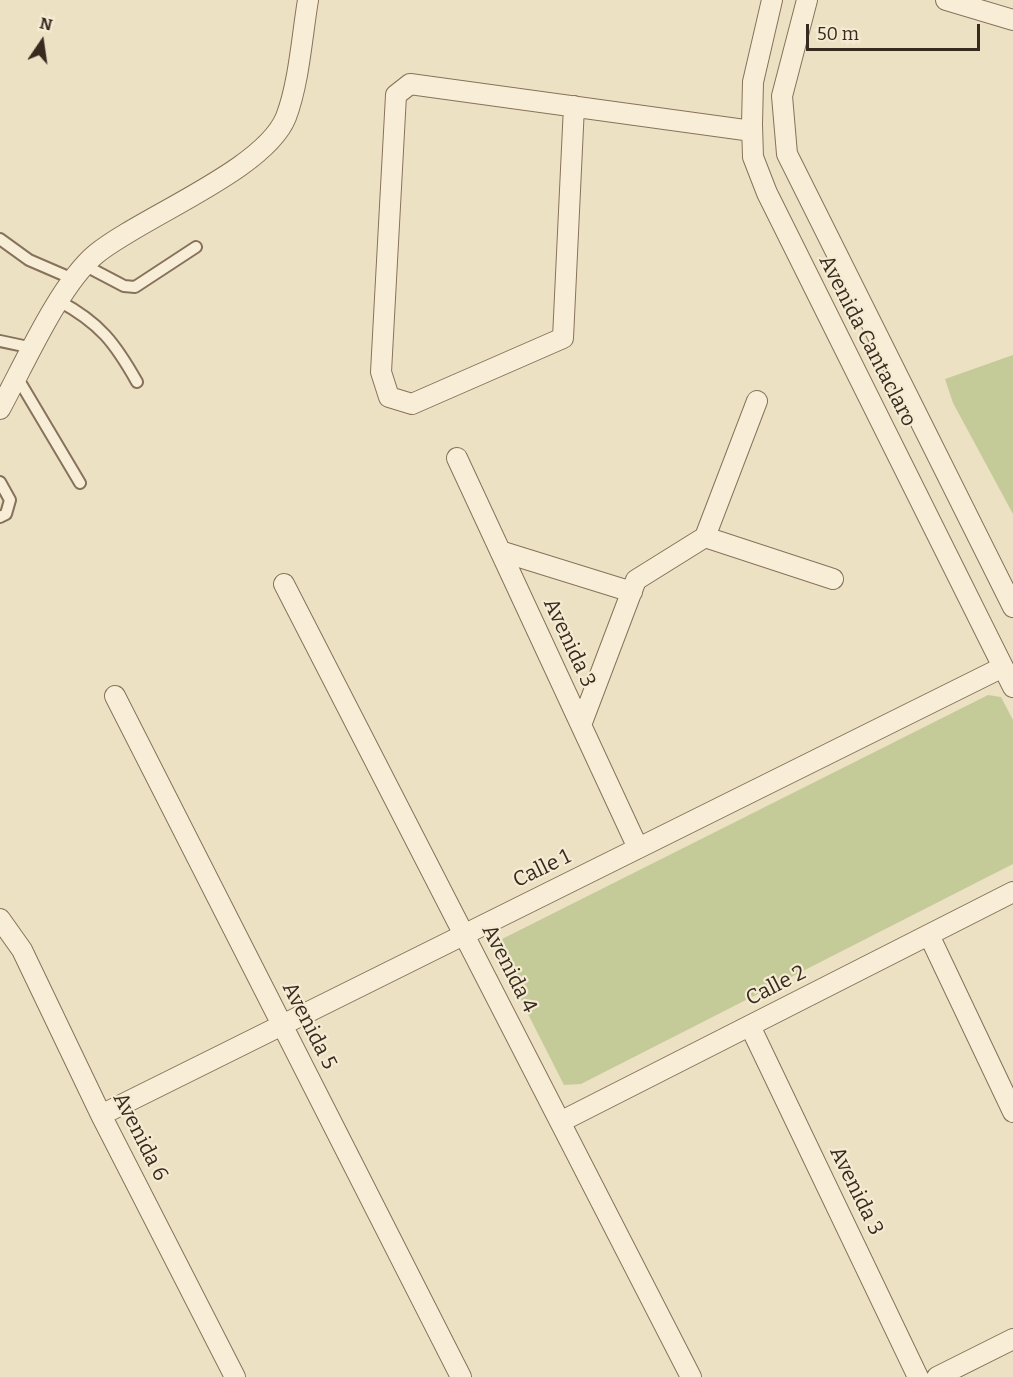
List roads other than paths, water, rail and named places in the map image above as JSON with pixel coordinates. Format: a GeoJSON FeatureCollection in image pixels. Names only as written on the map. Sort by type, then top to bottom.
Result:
{"type":"FeatureCollection","features":[{"type":"Feature","properties":{"kind":"street"},"geometry":{"type":"LineString","coordinates":[[0,409],[60,301],[79,272],[109,245],[208,185],[262,150],[272,140],[281,128],[290,104],[308,0]]}},
{"type":"Feature","properties":{"kind":"street","name":"Avenida Cantaclaro"},"geometry":{"type":"LineString","coordinates":[[772,0],[753,82],[753,158],[767,193],[1013,687]]}},
{"type":"Feature","properties":{"kind":"street","name":"Avenida Cantaclaro"},"geometry":{"type":"LineString","coordinates":[[807,0],[782,96],[788,154],[1013,607]]}},
{"type":"Feature","properties":{"kind":"street"},"geometry":{"type":"LineString","coordinates":[[946,0],[1013,20]]}},
{"type":"Feature","properties":{"kind":"street"},"geometry":{"type":"LineString","coordinates":[[574,106],[563,338],[412,404],[389,397],[381,372],[396,95],[410,84],[574,106],[752,131]]}},
{"type":"Feature","properties":{"kind":"street"},"geometry":{"type":"LineString","coordinates":[[581,725],[636,580],[705,537],[757,402]]}},
{"type":"Feature","properties":{"kind":"street","name":"Avenida 3"},"geometry":{"type":"LineString","coordinates":[[457,458],[638,848]]}},
{"type":"Feature","properties":{"kind":"street"},"geometry":{"type":"LineString","coordinates":[[705,537],[833,579]]}},
{"type":"Feature","properties":{"kind":"street"},"geometry":{"type":"LineString","coordinates":[[500,551],[632,592]]}},
{"type":"Feature","properties":{"kind":"street","name":"Avenida 4"},"geometry":{"type":"LineString","coordinates":[[284,584],[692,1377]]}},
{"type":"Feature","properties":{"kind":"street","name":"Calle 1"},"geometry":{"type":"LineString","coordinates":[[101,1115],[1003,667]]}},
{"type":"Feature","properties":{"kind":"street","name":"Avenida 5"},"geometry":{"type":"LineString","coordinates":[[115,696],[460,1377]]}},
{"type":"Feature","properties":{"kind":"street","name":"Calle 2"},"geometry":{"type":"LineString","coordinates":[[561,1122],[1013,892]]}},
{"type":"Feature","properties":{"kind":"street","name":"Avenida 6"},"geometry":{"type":"LineString","coordinates":[[0,919],[22,950],[101,1115],[235,1377]]}},
{"type":"Feature","properties":{"kind":"street"},"geometry":{"type":"LineString","coordinates":[[929,935],[1013,1112]]}},
{"type":"Feature","properties":{"kind":"street","name":"Avenida 3"},"geometry":{"type":"LineString","coordinates":[[750,1026],[918,1377]]}},
{"type":"Feature","properties":{"kind":"street"},"geometry":{"type":"LineString","coordinates":[[936,1377],[1013,1339]]}},
{"type":"Feature","properties":{"kind":"lane"},"geometry":{"type":"LineString","coordinates":[[0,239],[29,260],[124,286],[135,286],[196,247]]}},
{"type":"Feature","properties":{"kind":"lane"},"geometry":{"type":"LineString","coordinates":[[60,301],[97,324],[115,346],[137,382]]}},
{"type":"Feature","properties":{"kind":"lane"},"geometry":{"type":"LineString","coordinates":[[0,341],[33,348]]}},
{"type":"Feature","properties":{"kind":"lane"},"geometry":{"type":"LineString","coordinates":[[17,376],[80,483]]}},
{"type":"Feature","properties":{"kind":"lane"},"geometry":{"type":"LineString","coordinates":[[0,482],[10,500],[6,514],[0,517]]}}]}
